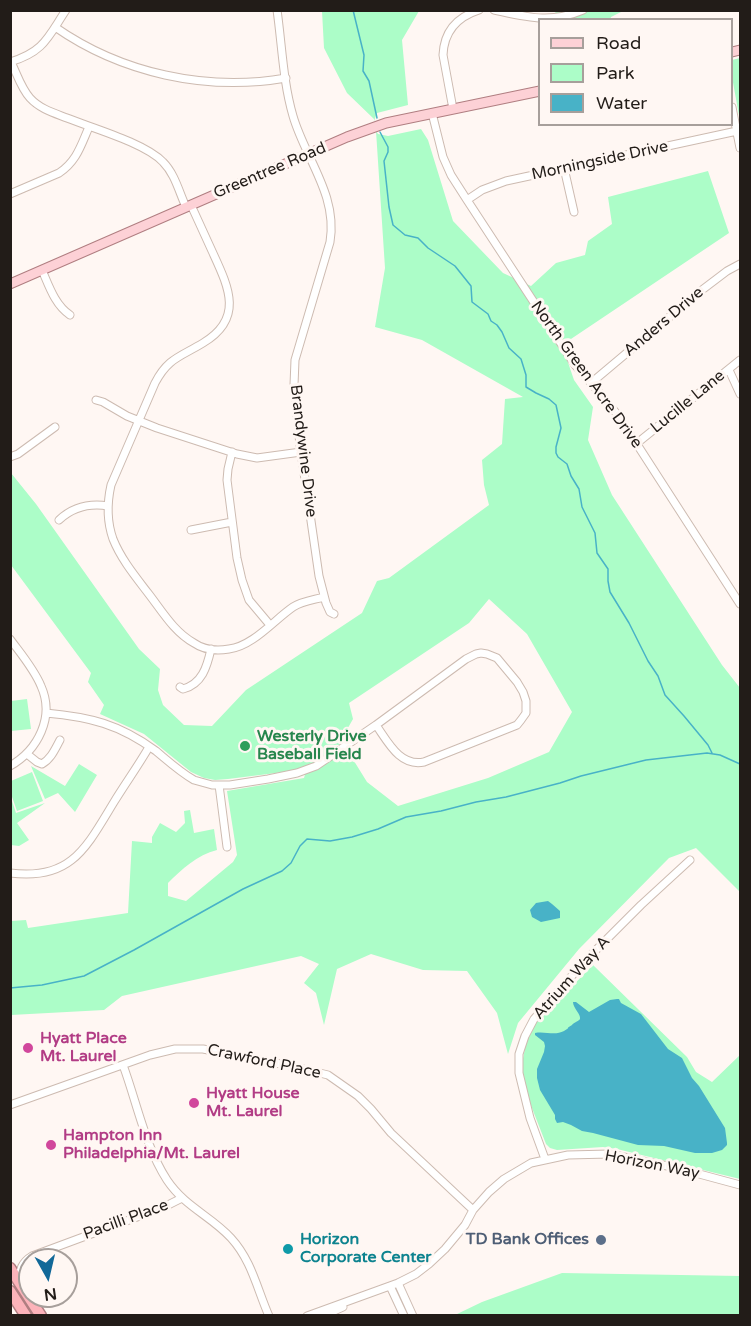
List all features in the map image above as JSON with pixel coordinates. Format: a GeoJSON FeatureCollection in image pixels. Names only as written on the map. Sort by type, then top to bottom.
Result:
{"type":"FeatureCollection","features":[{"type":"Feature","properties":{"kind":"highway"},"geometry":{"type":"LineString","coordinates":[[10,1291],[26,1316]]}},
{"type":"Feature","properties":{"kind":"main road","name":"Greentree Road"},"geometry":{"type":"LineString","coordinates":[[10,284],[308,154],[386,123],[538,91]]}},
{"type":"Feature","properties":{"kind":"street"},"geometry":{"type":"LineString","coordinates":[[66,10],[44,44],[30,54],[11,62],[23,88],[36,104],[49,111],[141,147],[162,160],[171,173],[225,281],[229,296],[229,311],[224,326],[203,344],[171,362],[161,372],[113,478],[108,506],[110,525],[120,554],[168,620],[182,635],[199,646],[211,649],[231,649],[244,644],[297,604],[324,597]]}},
{"type":"Feature","properties":{"kind":"street","name":"Brandywine Drive"},"geometry":{"type":"LineString","coordinates":[[277,10],[293,117],[328,200],[332,228],[294,368],[294,402],[318,568],[324,597],[328,608],[334,614]]}},
{"type":"Feature","properties":{"kind":"street"},"geometry":{"type":"LineString","coordinates":[[453,109],[443,46],[454,24],[478,10]]}},
{"type":"Feature","properties":{"kind":"street"},"geometry":{"type":"LineString","coordinates":[[494,10],[538,18]]}},
{"type":"Feature","properties":{"kind":"street"},"geometry":{"type":"LineString","coordinates":[[552,18],[583,10]]}},
{"type":"Feature","properties":{"kind":"street"},"geometry":{"type":"LineString","coordinates":[[55,27],[103,54],[136,67],[170,76],[229,82],[286,78]]}},
{"type":"Feature","properties":{"kind":"street"},"geometry":{"type":"LineString","coordinates":[[733,112],[741,148]]}},
{"type":"Feature","properties":{"kind":"street","name":"North Green Acre Drive"},"geometry":{"type":"LineString","coordinates":[[432,113],[443,157],[451,175],[571,359],[620,418],[741,604]]}},
{"type":"Feature","properties":{"kind":"street"},"geometry":{"type":"LineString","coordinates":[[10,194],[65,169],[75,158],[89,126]]}},
{"type":"Feature","properties":{"kind":"street","name":"Morningside Drive"},"geometry":{"type":"LineString","coordinates":[[467,200],[482,190],[506,181],[737,132]]}},
{"type":"Feature","properties":{"kind":"street"},"geometry":{"type":"LineString","coordinates":[[564,168],[574,212]]}},
{"type":"Feature","properties":{"kind":"street","name":"Anders Drive"},"geometry":{"type":"LineString","coordinates":[[591,383],[698,293],[727,271],[741,264]]}},
{"type":"Feature","properties":{"kind":"street"},"geometry":{"type":"LineString","coordinates":[[42,270],[58,303],[70,315]]}},
{"type":"Feature","properties":{"kind":"street","name":"Lucille Lane"},"geometry":{"type":"LineString","coordinates":[[636,444],[741,360]]}},
{"type":"Feature","properties":{"kind":"street"},"geometry":{"type":"LineString","coordinates":[[729,370],[741,394]]}},
{"type":"Feature","properties":{"kind":"street"},"geometry":{"type":"LineString","coordinates":[[96,400],[138,421],[232,452],[257,458],[301,452]]}},
{"type":"Feature","properties":{"kind":"street"},"geometry":{"type":"LineString","coordinates":[[10,457],[18,454],[55,427]]}},
{"type":"Feature","properties":{"kind":"street"},"geometry":{"type":"LineString","coordinates":[[232,452],[227,480],[238,565],[249,600],[270,626]]}},
{"type":"Feature","properties":{"kind":"street"},"geometry":{"type":"LineString","coordinates":[[59,520],[64,515],[86,505],[108,506]]}},
{"type":"Feature","properties":{"kind":"street"},"geometry":{"type":"LineString","coordinates":[[191,530],[232,522]]}},
{"type":"Feature","properties":{"kind":"street"},"geometry":{"type":"LineString","coordinates":[[10,639],[41,685],[46,701],[46,713],[41,733],[27,754],[10,766]]}},
{"type":"Feature","properties":{"kind":"street"},"geometry":{"type":"LineString","coordinates":[[180,687],[183,689],[191,686],[201,677],[206,669],[211,649]]}},
{"type":"Feature","properties":{"kind":"street"},"geometry":{"type":"LineString","coordinates":[[46,713],[95,720],[122,731],[149,747],[194,780],[219,785],[288,776],[306,770],[376,725],[424,688],[476,654],[487,654],[497,658],[517,682],[526,701],[526,713],[516,725],[418,764],[401,758],[376,725]]}},
{"type":"Feature","properties":{"kind":"street"},"geometry":{"type":"LineString","coordinates":[[27,754],[42,764],[50,757],[60,740]]}},
{"type":"Feature","properties":{"kind":"street"},"geometry":{"type":"LineString","coordinates":[[10,873],[48,872],[74,859],[89,842],[149,747]]}},
{"type":"Feature","properties":{"kind":"street"},"geometry":{"type":"LineString","coordinates":[[219,785],[227,847]]}},
{"type":"Feature","properties":{"kind":"street","name":"Atrium Way A"},"geometry":{"type":"LineString","coordinates":[[545,1159],[520,1082],[519,1054],[525,1036],[534,1019],[584,963],[641,905],[690,860]]}},
{"type":"Feature","properties":{"kind":"street","name":"Crawford Place"},"geometry":{"type":"LineString","coordinates":[[10,1105],[167,1050],[194,1048],[291,1066],[328,1076],[365,1102],[391,1133],[473,1210]]}},
{"type":"Feature","properties":{"kind":"street"},"geometry":{"type":"LineString","coordinates":[[123,1065],[155,1157],[168,1181],[182,1198],[227,1233],[243,1253],[252,1270],[269,1316]]}},
{"type":"Feature","properties":{"kind":"street","name":"Horizon Way"},"geometry":{"type":"LineString","coordinates":[[378,1291],[416,1274],[438,1256],[489,1192],[504,1179],[531,1163],[568,1155],[609,1154],[741,1185]]}},
{"type":"Feature","properties":{"kind":"street","name":"Pacilli Place"},"geometry":{"type":"LineString","coordinates":[[51,1248],[164,1207],[182,1198]]}},
{"type":"Feature","properties":{"kind":"street"},"geometry":{"type":"LineString","coordinates":[[394,1285],[404,1316]]}},
{"type":"Feature","properties":{"kind":"street"},"geometry":{"type":"LineString","coordinates":[[394,1285],[413,1316]]}},
{"type":"Feature","properties":{"kind":"street"},"geometry":{"type":"LineString","coordinates":[[307,1316],[378,1291]]}},
{"type":"Feature","properties":{"kind":"street"},"geometry":{"type":"LineString","coordinates":[[323,1316],[378,1291]]}},
{"type":"Feature","properties":{"kind":"green space"},"geometry":{"type":"Polygon","coordinates":[[[322,11],[419,11],[402,40],[408,105],[377,113],[374,121],[347,93],[324,48],[322,11]]]}},
{"type":"Feature","properties":{"kind":"green space"},"geometry":{"type":"Polygon","coordinates":[[[555,11],[623,11],[611,18],[557,18],[555,11]]]}},
{"type":"Feature","properties":{"kind":"green space"},"geometry":{"type":"Polygon","coordinates":[[[740,58],[740,121],[733,82],[733,60],[740,58]]]}},
{"type":"Feature","properties":{"kind":"green space"},"geometry":{"type":"Polygon","coordinates":[[[421,129],[428,140],[453,221],[503,273],[531,286],[556,263],[585,255],[588,241],[612,224],[608,197],[708,171],[729,233],[562,345],[574,380],[593,407],[588,440],[612,495],[722,665],[740,688],[740,892],[696,848],[669,858],[579,949],[518,1023],[508,1054],[497,1013],[467,971],[423,970],[371,954],[337,969],[324,1025],[316,993],[304,983],[319,964],[301,956],[122,996],[104,1010],[11,1015],[11,921],[26,920],[28,928],[128,913],[132,841],[152,843],[152,837],[160,823],[176,832],[185,823],[184,811],[190,810],[194,833],[214,829],[217,850],[196,859],[168,883],[168,896],[186,901],[233,862],[237,855],[227,791],[304,778],[306,771],[303,767],[292,771],[228,779],[204,778],[191,772],[144,734],[100,714],[104,705],[88,682],[91,673],[11,565],[11,473],[36,504],[139,649],[160,669],[158,690],[163,705],[184,725],[212,726],[246,690],[362,613],[377,581],[389,578],[489,505],[484,485],[482,460],[502,444],[505,399],[523,397],[422,340],[375,327],[385,268],[376,131],[378,134],[388,136],[421,129]],[[489,599],[469,623],[349,703],[353,719],[341,740],[367,782],[398,806],[488,778],[549,752],[572,712],[527,634],[489,599]]]}},
{"type":"Feature","properties":{"kind":"green space"},"geometry":{"type":"Polygon","coordinates":[[[27,699],[31,729],[11,731],[11,701],[27,699]]]}},
{"type":"Feature","properties":{"kind":"green space"},"geometry":{"type":"Polygon","coordinates":[[[79,764],[97,775],[75,812],[58,793],[45,799],[31,766],[65,786],[79,764]]]}},
{"type":"Feature","properties":{"kind":"green space"},"geometry":{"type":"Polygon","coordinates":[[[32,772],[43,801],[17,811],[11,794],[11,781],[32,772]]]}},
{"type":"Feature","properties":{"kind":"green space"},"geometry":{"type":"Polygon","coordinates":[[[11,798],[16,813],[45,803],[17,823],[29,840],[19,846],[11,845],[11,798]]]}},
{"type":"Feature","properties":{"kind":"green space"},"geometry":{"type":"Polygon","coordinates":[[[593,965],[687,1057],[696,1072],[712,1082],[740,1055],[740,1179],[617,1149],[603,1147],[557,1150],[546,1144],[525,1090],[522,1064],[526,1043],[536,1023],[593,965]]]}},
{"type":"Feature","properties":{"kind":"green space"},"geometry":{"type":"Polygon","coordinates":[[[562,1273],[740,1276],[740,1315],[455,1315],[482,1302],[562,1273]]]}},
{"type":"Feature","properties":{"kind":"water"},"geometry":{"type":"Polygon","coordinates":[[[548,901],[560,911],[560,918],[541,922],[532,917],[530,910],[536,903],[548,901]]]}},
{"type":"Feature","properties":{"kind":"water"},"geometry":{"type":"Polygon","coordinates":[[[619,999],[621,1003],[641,1014],[668,1049],[682,1058],[692,1078],[725,1128],[727,1145],[722,1150],[712,1153],[695,1153],[664,1146],[638,1145],[582,1131],[563,1122],[557,1123],[555,1115],[540,1090],[537,1078],[537,1069],[545,1046],[535,1033],[561,1032],[579,1020],[580,1017],[573,1002],[589,1012],[610,1000],[619,999]]]}},
{"type":"Feature","properties":{"kind":"waterway"},"geometry":{"type":"LineString","coordinates":[[353,10],[364,55],[363,71],[369,81],[377,118]]}},
{"type":"Feature","properties":{"kind":"waterway"},"geometry":{"type":"LineString","coordinates":[[380,132],[388,147],[384,161],[393,225],[405,235],[418,238],[428,248],[455,266],[471,286],[472,302],[488,314],[491,321],[502,332],[509,348],[521,359],[526,375],[526,387],[556,405],[561,428],[556,453],[567,464],[579,489],[582,507],[595,533],[597,553],[608,569],[610,592],[658,676],[665,695],[708,745],[712,753]]}},
{"type":"Feature","properties":{"kind":"waterway"},"geometry":{"type":"LineString","coordinates":[[10,988],[42,985],[84,976],[243,889],[282,871],[291,863],[300,846],[307,839],[330,841],[352,837],[406,817],[506,797],[646,760],[707,753],[720,755],[740,764]]}},
{"type":"Feature","properties":{"kind":"place","name":"Westerly Drive Baseball Field"},"geometry":{"type":"Point","coordinates":[245,746]}},
{"type":"Feature","properties":{"kind":"place","name":"Hyatt Place Mt. Laurel"},"geometry":{"type":"Point","coordinates":[28,1048]}},
{"type":"Feature","properties":{"kind":"place","name":"Hyatt House Mt. Laurel"},"geometry":{"type":"Point","coordinates":[194,1103]}},
{"type":"Feature","properties":{"kind":"place","name":"Hampton Inn Philadelphia/Mt. Laurel"},"geometry":{"type":"Point","coordinates":[51,1145]}},
{"type":"Feature","properties":{"kind":"place","name":"TD Bank Offices"},"geometry":{"type":"Point","coordinates":[601,1240]}},
{"type":"Feature","properties":{"kind":"place","name":"Horizon Corporate Center"},"geometry":{"type":"Point","coordinates":[288,1249]}}]}
